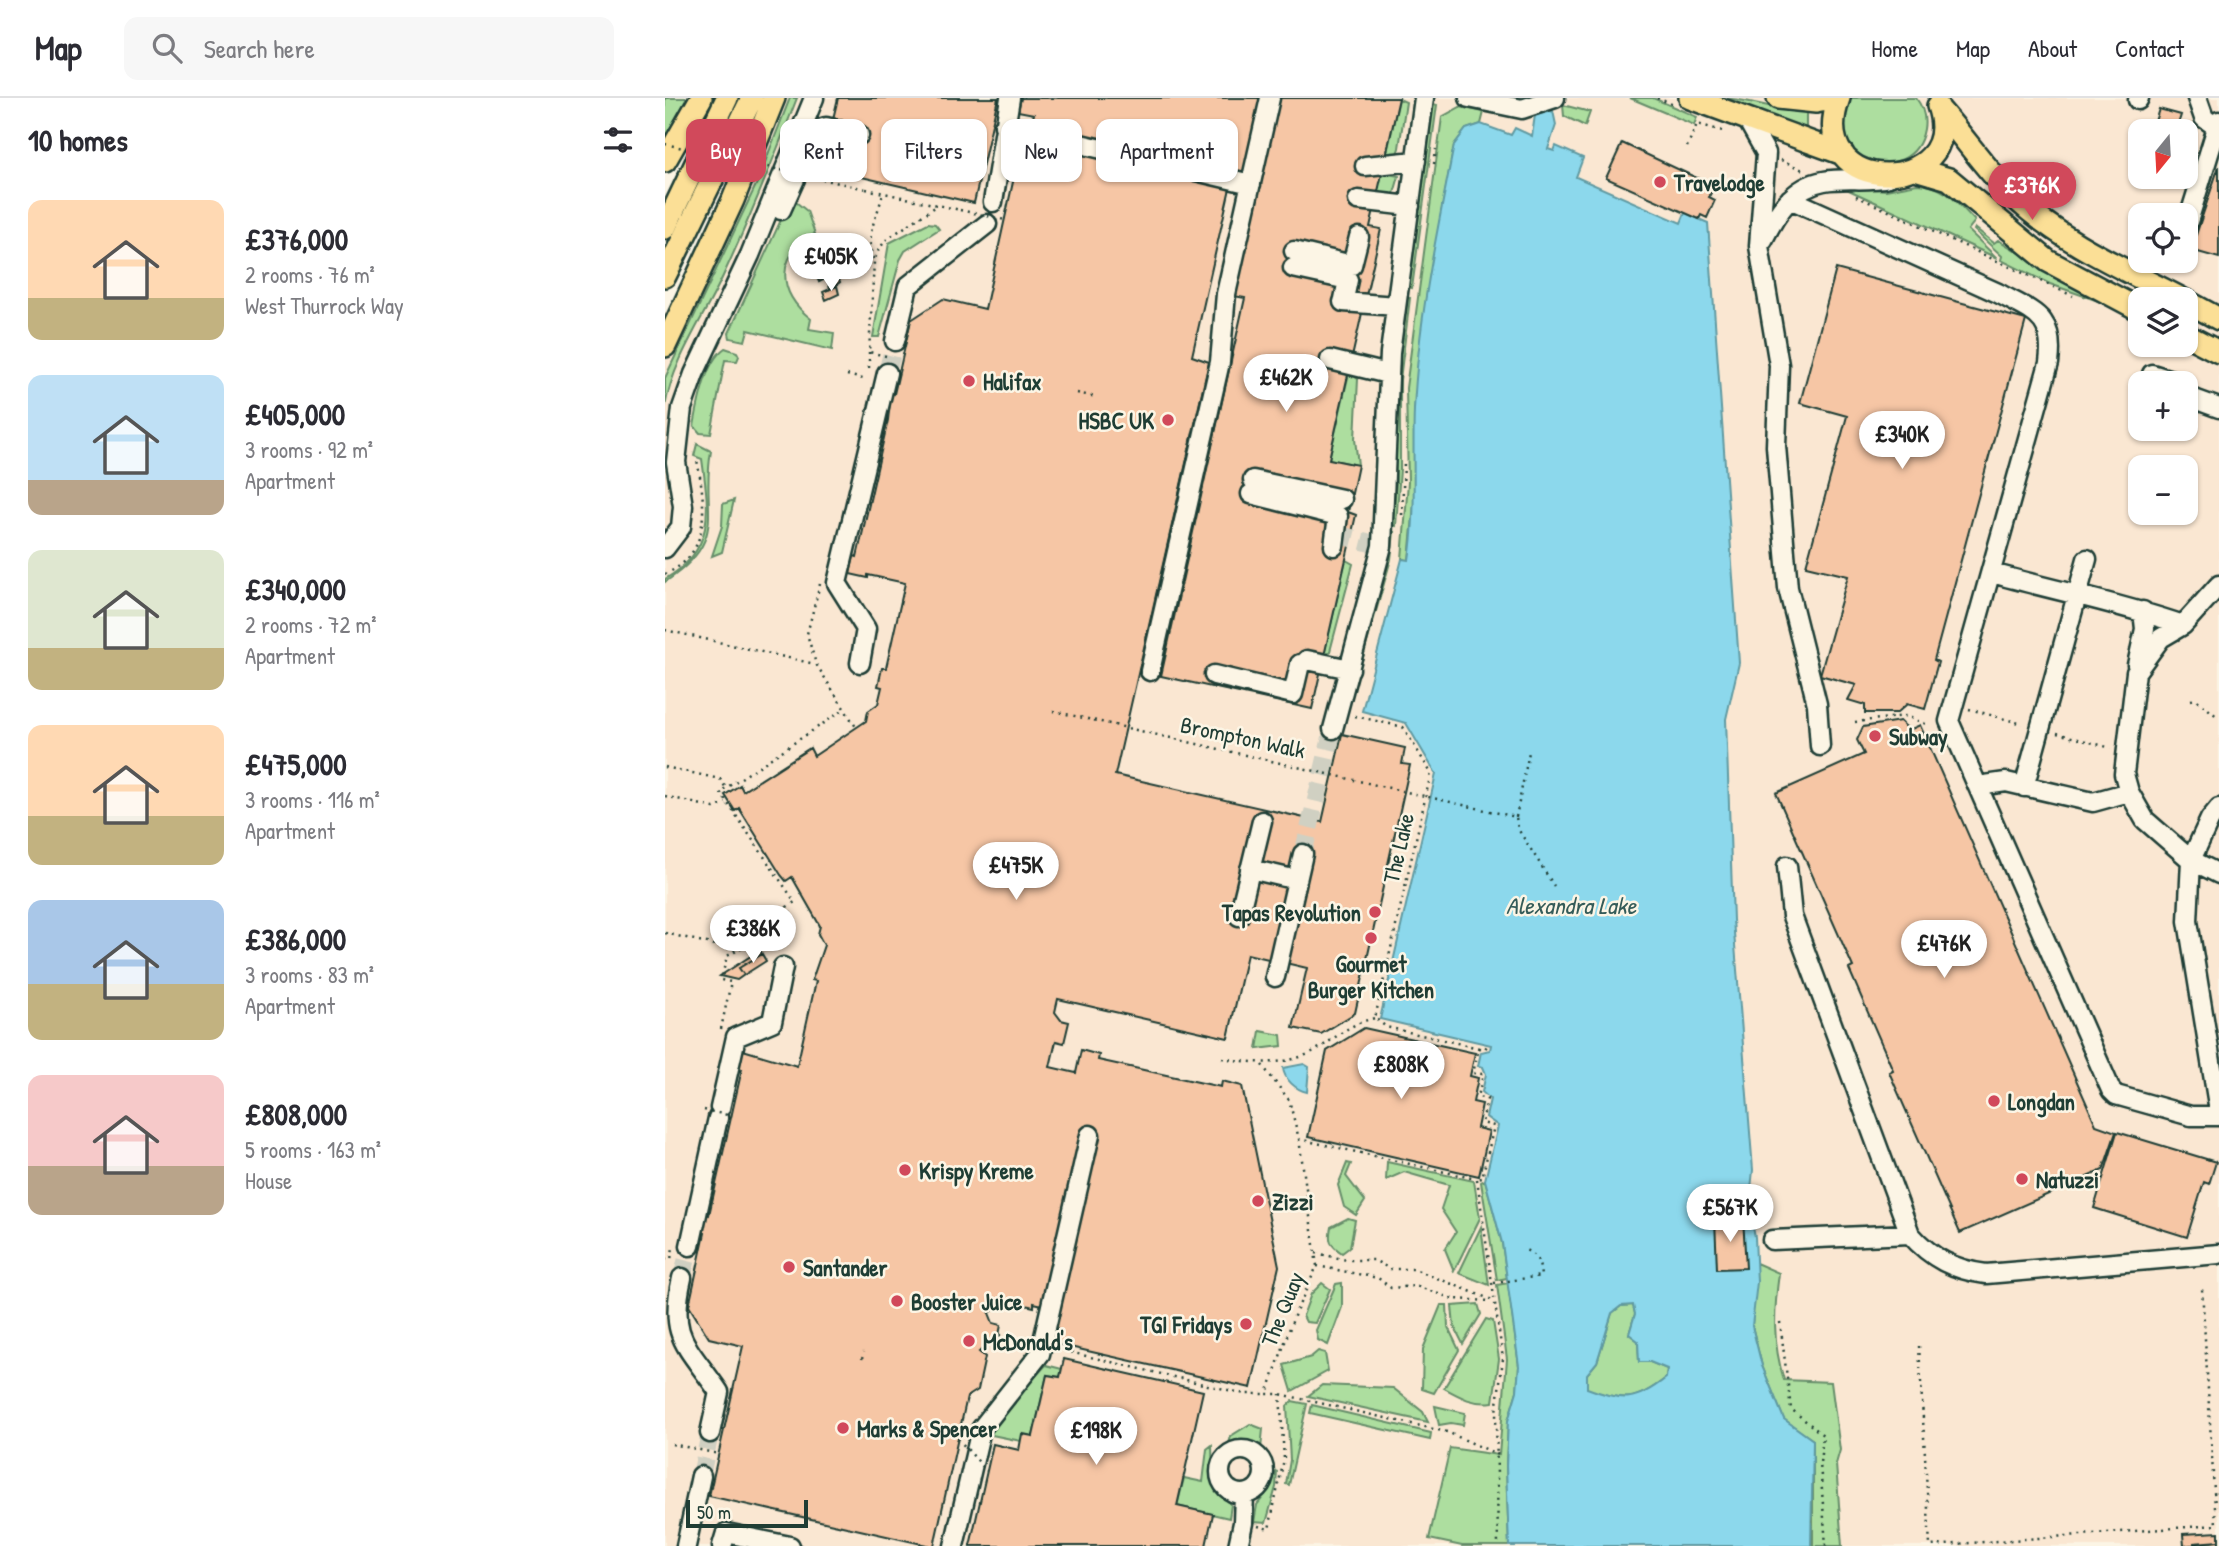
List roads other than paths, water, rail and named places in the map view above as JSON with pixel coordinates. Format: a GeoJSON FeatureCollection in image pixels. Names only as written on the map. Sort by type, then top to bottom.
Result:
{"type":"FeatureCollection","features":[{"type":"Feature","properties":{"kind":"main road"},"geometry":{"type":"LineString","coordinates":[[665,161],[701,98]]}},
{"type":"Feature","properties":{"kind":"main road"},"geometry":{"type":"LineString","coordinates":[[665,228],[727,98]]}},
{"type":"Feature","properties":{"kind":"main road"},"geometry":{"type":"LineString","coordinates":[[665,276],[752,98]]}},
{"type":"Feature","properties":{"kind":"main road"},"geometry":{"type":"LineString","coordinates":[[665,346],[733,200],[774,98]]}},
{"type":"Feature","properties":{"kind":"main road"},"geometry":{"type":"LineString","coordinates":[[1778,98],[1816,102],[1838,98],[1833,127],[1843,154]]}},
{"type":"Feature","properties":{"kind":"main road"},"geometry":{"type":"LineString","coordinates":[[1683,102],[1843,154],[1865,171],[1892,176],[1915,169],[1928,158],[1937,144],[1941,127],[1937,104]]}},
{"type":"Feature","properties":{"kind":"main road"},"geometry":{"type":"LineString","coordinates":[[1937,104],[1982,163],[2034,213],[2078,245],[2159,287]]}},
{"type":"Feature","properties":{"kind":"main road"},"geometry":{"type":"LineString","coordinates":[[1915,169],[1949,179],[2048,261],[2128,304]]}},
{"type":"Feature","properties":{"kind":"main road"},"geometry":{"type":"LineString","coordinates":[[2198,308],[2219,319]]}},
{"type":"Feature","properties":{"kind":"main road"},"geometry":{"type":"LineString","coordinates":[[2198,341],[2219,352]]}},
{"type":"Feature","properties":{"kind":"street"},"geometry":{"type":"LineString","coordinates":[[665,548],[681,527],[683,506],[676,462],[682,408],[694,374],[726,306],[814,98]]}},
{"type":"Feature","properties":{"kind":"street"},"geometry":{"type":"LineString","coordinates":[[1006,119],[1010,98]]}},
{"type":"Feature","properties":{"kind":"street"},"geometry":{"type":"LineString","coordinates":[[1150,671],[1220,362],[1226,295],[1270,98]]}},
{"type":"Feature","properties":{"kind":"street"},"geometry":{"type":"LineString","coordinates":[[1333,729],[1384,528],[1388,374],[1424,98]]}},
{"type":"Feature","properties":{"kind":"street"},"geometry":{"type":"LineString","coordinates":[[1469,98],[1522,108],[1556,98]]}},
{"type":"Feature","properties":{"kind":"street"},"geometry":{"type":"LineString","coordinates":[[2193,203],[2217,124],[2204,118],[2197,98]]}},
{"type":"Feature","properties":{"kind":"street"},"geometry":{"type":"LineString","coordinates":[[1748,121],[1766,153],[1759,246],[1779,365],[1776,446],[1788,588],[1817,704],[1820,746]]}},
{"type":"Feature","properties":{"kind":"street"},"geometry":{"type":"LineString","coordinates":[[1082,145],[1251,184]]}},
{"type":"Feature","properties":{"kind":"street"},"geometry":{"type":"LineString","coordinates":[[993,202],[1001,147]]}},
{"type":"Feature","properties":{"kind":"street"},"geometry":{"type":"LineString","coordinates":[[1365,166],[1416,161]]}},
{"type":"Feature","properties":{"kind":"street"},"geometry":{"type":"LineString","coordinates":[[1759,246],[1790,199],[1823,181],[1870,181],[1892,176]]}},
{"type":"Feature","properties":{"kind":"street"},"geometry":{"type":"LineString","coordinates":[[726,306],[762,249],[793,182]]}},
{"type":"Feature","properties":{"kind":"street"},"geometry":{"type":"LineString","coordinates":[[1790,199],[1998,293],[2031,311],[2047,326],[2051,345],[2049,363],[1949,721],[2111,1090],[2116,1096],[2191,1116],[2219,1113],[2187,921],[2191,860],[2210,819],[2219,808]]}},
{"type":"Feature","properties":{"kind":"street"},"geometry":{"type":"LineString","coordinates":[[1358,200],[1410,206]]}},
{"type":"Feature","properties":{"kind":"street"},"geometry":{"type":"LineString","coordinates":[[860,663],[866,629],[837,583],[908,286],[1000,222]]}},
{"type":"Feature","properties":{"kind":"street"},"geometry":{"type":"LineString","coordinates":[[1359,237],[1352,265],[1293,259],[1348,280],[1343,301],[1396,306]]}},
{"type":"Feature","properties":{"kind":"street"},"geometry":{"type":"LineString","coordinates":[[1330,360],[1388,374]]}},
{"type":"Feature","properties":{"kind":"street"},"geometry":{"type":"LineString","coordinates":[[2198,388],[2219,395]]}},
{"type":"Feature","properties":{"kind":"street"},"geometry":{"type":"LineString","coordinates":[[2198,400],[2219,408]]}},
{"type":"Feature","properties":{"kind":"street"},"geometry":{"type":"LineString","coordinates":[[1334,546],[1338,516],[1252,487],[1342,499]]}},
{"type":"Feature","properties":{"kind":"street"},"geometry":{"type":"LineString","coordinates":[[2024,787],[2087,559]]}},
{"type":"Feature","properties":{"kind":"street"},"geometry":{"type":"LineString","coordinates":[[1992,573],[2143,611],[2183,625]]}},
{"type":"Feature","properties":{"kind":"street"},"geometry":{"type":"LineString","coordinates":[[2136,672],[2161,638],[2183,625],[2219,585]]}},
{"type":"Feature","properties":{"kind":"street"},"geometry":{"type":"LineString","coordinates":[[2143,611],[2145,629],[2136,672],[2124,774],[2129,792],[2145,820],[2191,860],[2219,874]]}},
{"type":"Feature","properties":{"kind":"street"},"geometry":{"type":"LineString","coordinates":[[1214,675],[1293,694],[1303,662],[1350,669]]}},
{"type":"Feature","properties":{"kind":"street"},"geometry":{"type":"LineString","coordinates":[[1978,786],[2006,782],[2093,802],[2129,792]]}},
{"type":"Feature","properties":{"kind":"street"},"geometry":{"type":"LineString","coordinates":[[1239,916],[1262,821]]}},
{"type":"Feature","properties":{"kind":"street"},"geometry":{"type":"LineString","coordinates":[[1275,977],[1303,854]]}},
{"type":"Feature","properties":{"kind":"street"},"geometry":{"type":"LineString","coordinates":[[1787,866],[1792,915],[1910,1234],[1923,1248],[1955,1268],[1986,1274],[2219,1254]]}},
{"type":"Feature","properties":{"kind":"street"},"geometry":{"type":"LineString","coordinates":[[1250,869],[1297,880]]}},
{"type":"Feature","properties":{"kind":"street"},"geometry":{"type":"LineString","coordinates":[[690,1246],[736,1037],[772,1022],[783,967]]}},
{"type":"Feature","properties":{"kind":"street"},"geometry":{"type":"LineString","coordinates":[[954,1546],[981,1429],[1033,1366],[1042,1346],[1090,1135]]}},
{"type":"Feature","properties":{"kind":"street"},"geometry":{"type":"LineString","coordinates":[[1772,1241],[1910,1234]]}},
{"type":"Feature","properties":{"kind":"street"},"geometry":{"type":"LineString","coordinates":[[683,1278],[675,1309],[678,1333],[719,1392],[711,1433]]}},
{"type":"Feature","properties":{"kind":"street"},"geometry":{"type":"LineString","coordinates":[[686,1546],[701,1475]]}},
{"type":"Feature","properties":{"kind":"street"},"geometry":{"type":"LineString","coordinates":[[1237,1546],[1243,1523],[1244,1494]]}},
{"type":"Feature","properties":{"kind":"street"},"geometry":{"type":"LineString","coordinates":[[722,1546],[726,1533],[790,1546]]}},
{"type":"Feature","properties":{"kind":"water","name":"Alexandra Lake"},"geometry":{"type":"Polygon","coordinates":[[[1553,111],[1556,125],[1548,149],[1554,151],[1556,146],[1583,158],[1576,177],[1681,223],[1685,213],[1708,223],[1739,663],[1726,719],[1733,920],[1753,1170],[1749,1208],[1755,1237],[1757,1282],[1752,1326],[1762,1366],[1784,1419],[1813,1440],[1811,1546],[1509,1546],[1506,1466],[1508,1421],[1517,1391],[1519,1366],[1502,1243],[1485,1180],[1498,1126],[1486,1117],[1490,1099],[1482,1092],[1486,1074],[1483,1067],[1478,1066],[1481,1052],[1490,1050],[1491,1045],[1380,1019],[1436,774],[1406,723],[1362,711],[1402,559],[1409,560],[1413,522],[1416,377],[1429,276],[1454,145],[1466,129],[1481,124],[1511,135],[1515,128],[1532,136],[1535,115],[1553,111]],[[1633,1305],[1621,1306],[1612,1313],[1597,1362],[1587,1374],[1587,1388],[1610,1396],[1629,1397],[1646,1392],[1666,1378],[1667,1369],[1650,1362],[1639,1362],[1638,1341],[1629,1334],[1635,1314],[1633,1305]]]}},
{"type":"Feature","properties":{"kind":"water"},"geometry":{"type":"Polygon","coordinates":[[[1304,1064],[1309,1067],[1307,1092],[1291,1083],[1283,1068],[1304,1064]]]}},
{"type":"Feature","properties":{"kind":"tunnel"},"geometry":{"type":"LineString","coordinates":[[887,373],[895,341]]}},
{"type":"Feature","properties":{"kind":"tunnel"},"geometry":{"type":"LineString","coordinates":[[1336,534],[1382,546]]}},
{"type":"Feature","properties":{"kind":"tunnel"},"geometry":{"type":"LineString","coordinates":[[1303,854],[1333,729]]}},
{"type":"Feature","properties":{"kind":"tunnel"},"geometry":{"type":"LineString","coordinates":[[682,1278],[690,1246]]}},
{"type":"Feature","properties":{"kind":"tunnel"},"geometry":{"type":"LineString","coordinates":[[701,1476],[710,1433]]}},
{"type":"Feature","properties":{"kind":"place","name":"Travelodge"},"geometry":{"type":"Point","coordinates":[1660,182]}},
{"type":"Feature","properties":{"kind":"place","name":"Halifax"},"geometry":{"type":"Point","coordinates":[969,381]}},
{"type":"Feature","properties":{"kind":"place","name":"HSBC UK"},"geometry":{"type":"Point","coordinates":[1168,420]}},
{"type":"Feature","properties":{"kind":"place","name":"Subway"},"geometry":{"type":"Point","coordinates":[1875,736]}},
{"type":"Feature","properties":{"kind":"place","name":"Tapas Revolution"},"geometry":{"type":"Point","coordinates":[1375,912]}},
{"type":"Feature","properties":{"kind":"place","name":"Gourmet Burger Kitchen"},"geometry":{"type":"Point","coordinates":[1371,938]}},
{"type":"Feature","properties":{"kind":"place","name":"Longdan"},"geometry":{"type":"Point","coordinates":[1994,1101]}},
{"type":"Feature","properties":{"kind":"place","name":"Krispy Kreme"},"geometry":{"type":"Point","coordinates":[905,1170]}},
{"type":"Feature","properties":{"kind":"place","name":"Natuzzi"},"geometry":{"type":"Point","coordinates":[2022,1179]}},
{"type":"Feature","properties":{"kind":"place","name":"Zizzi"},"geometry":{"type":"Point","coordinates":[1258,1201]}},
{"type":"Feature","properties":{"kind":"place","name":"Santander"},"geometry":{"type":"Point","coordinates":[789,1267]}},
{"type":"Feature","properties":{"kind":"place","name":"Booster Juice"},"geometry":{"type":"Point","coordinates":[897,1301]}},
{"type":"Feature","properties":{"kind":"place","name":"TGI Fridays"},"geometry":{"type":"Point","coordinates":[1246,1324]}},
{"type":"Feature","properties":{"kind":"place","name":"McDonald's"},"geometry":{"type":"Point","coordinates":[969,1341]}},
{"type":"Feature","properties":{"kind":"place","name":"Marks & Spencer"},"geometry":{"type":"Point","coordinates":[843,1428]}}]}
